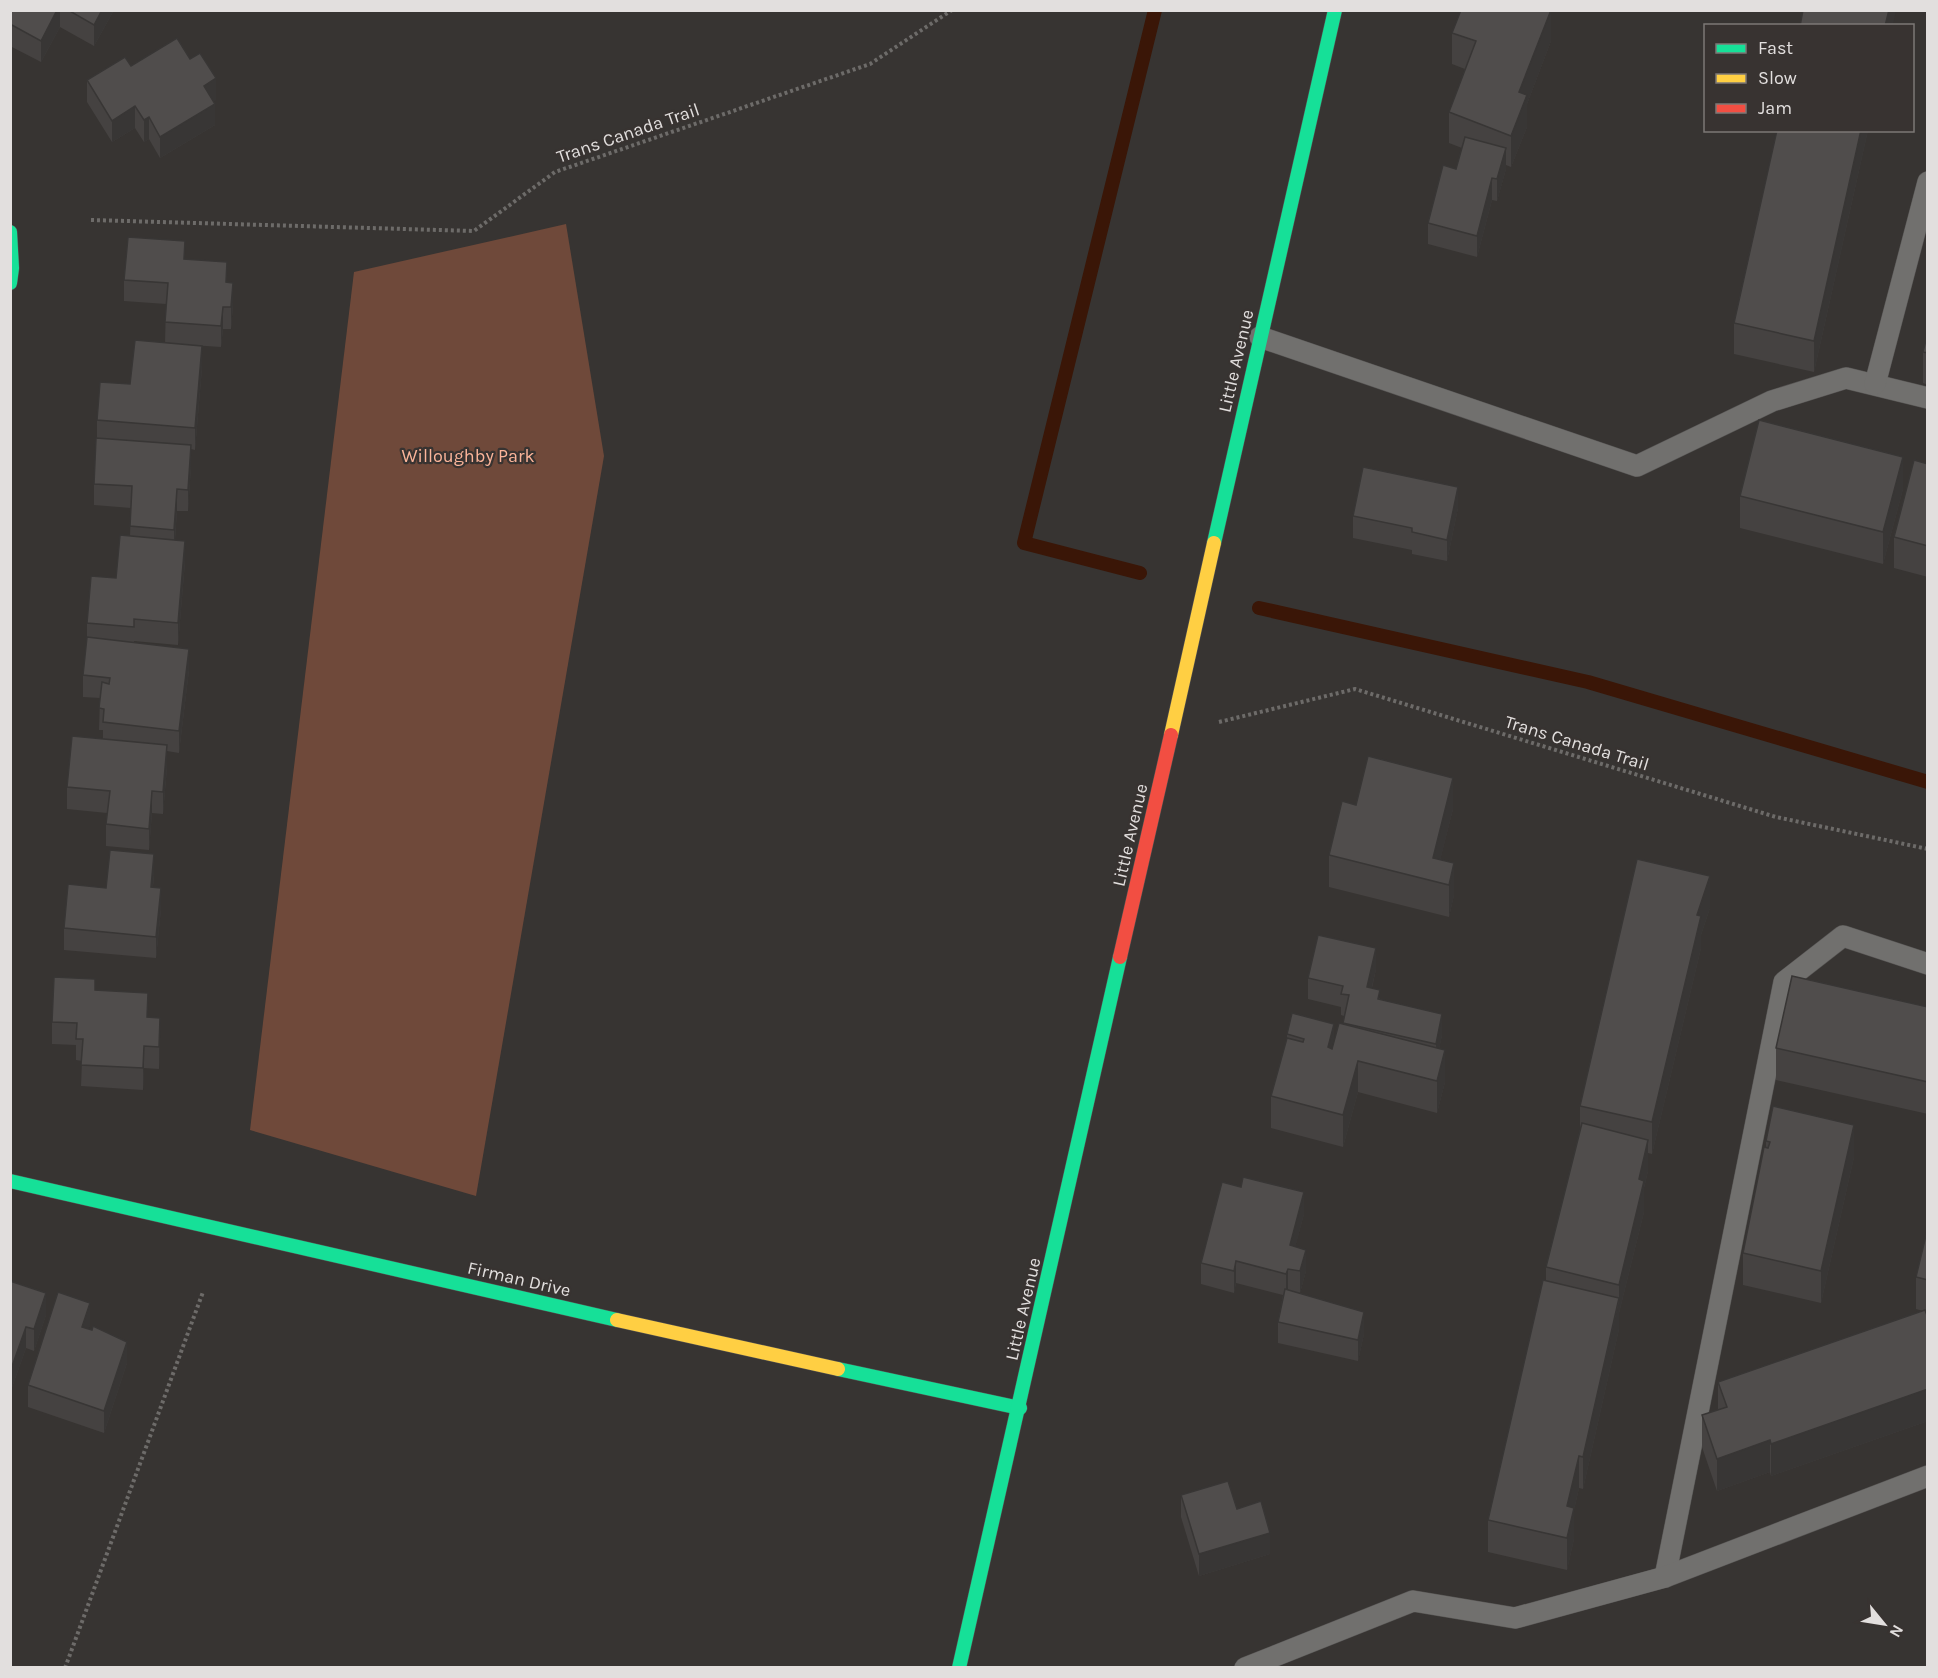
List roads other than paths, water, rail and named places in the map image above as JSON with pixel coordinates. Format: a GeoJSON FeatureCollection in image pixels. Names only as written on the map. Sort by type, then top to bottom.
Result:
{"type":"FeatureCollection","features":[{"type":"Feature","properties":{"kind":"street","name":"Little Avenue"},"geometry":{"type":"LineString","coordinates":[[959,1668],[1020,1408],[1335,10]]}},
{"type":"Feature","properties":{"kind":"street"},"geometry":{"type":"LineString","coordinates":[[10,232],[12,268],[10,282]]}},
{"type":"Feature","properties":{"kind":"street","name":"Firman Drive"},"geometry":{"type":"LineString","coordinates":[[10,1181],[704,1340],[1020,1408]]}},
{"type":"Feature","properties":{"kind":"lane"},"geometry":{"type":"LineString","coordinates":[[1875,384],[1928,182]]}},
{"type":"Feature","properties":{"kind":"lane"},"geometry":{"type":"LineString","coordinates":[[1260,338],[1637,466],[1772,401],[1846,378],[1928,398]]}},
{"type":"Feature","properties":{"kind":"lane"},"geometry":{"type":"LineString","coordinates":[[1665,1577],[1784,982],[1843,936],[1928,964]]}},
{"type":"Feature","properties":{"kind":"lane"},"geometry":{"type":"LineString","coordinates":[[1245,1668],[1413,1601],[1515,1618],[1665,1577],[1928,1476]]}},
{"type":"Feature","properties":{"kind":"waterway"},"geometry":{"type":"LineString","coordinates":[[1140,573],[1024,543],[1155,10]]}},
{"type":"Feature","properties":{"kind":"waterway"},"geometry":{"type":"LineString","coordinates":[[1259,608],[1588,682],[1928,782]]}},
{"type":"Feature","properties":{"kind":"park label","name":"Willoughby Park"},"geometry":{"type":"Point","coordinates":[468,456]}}]}
